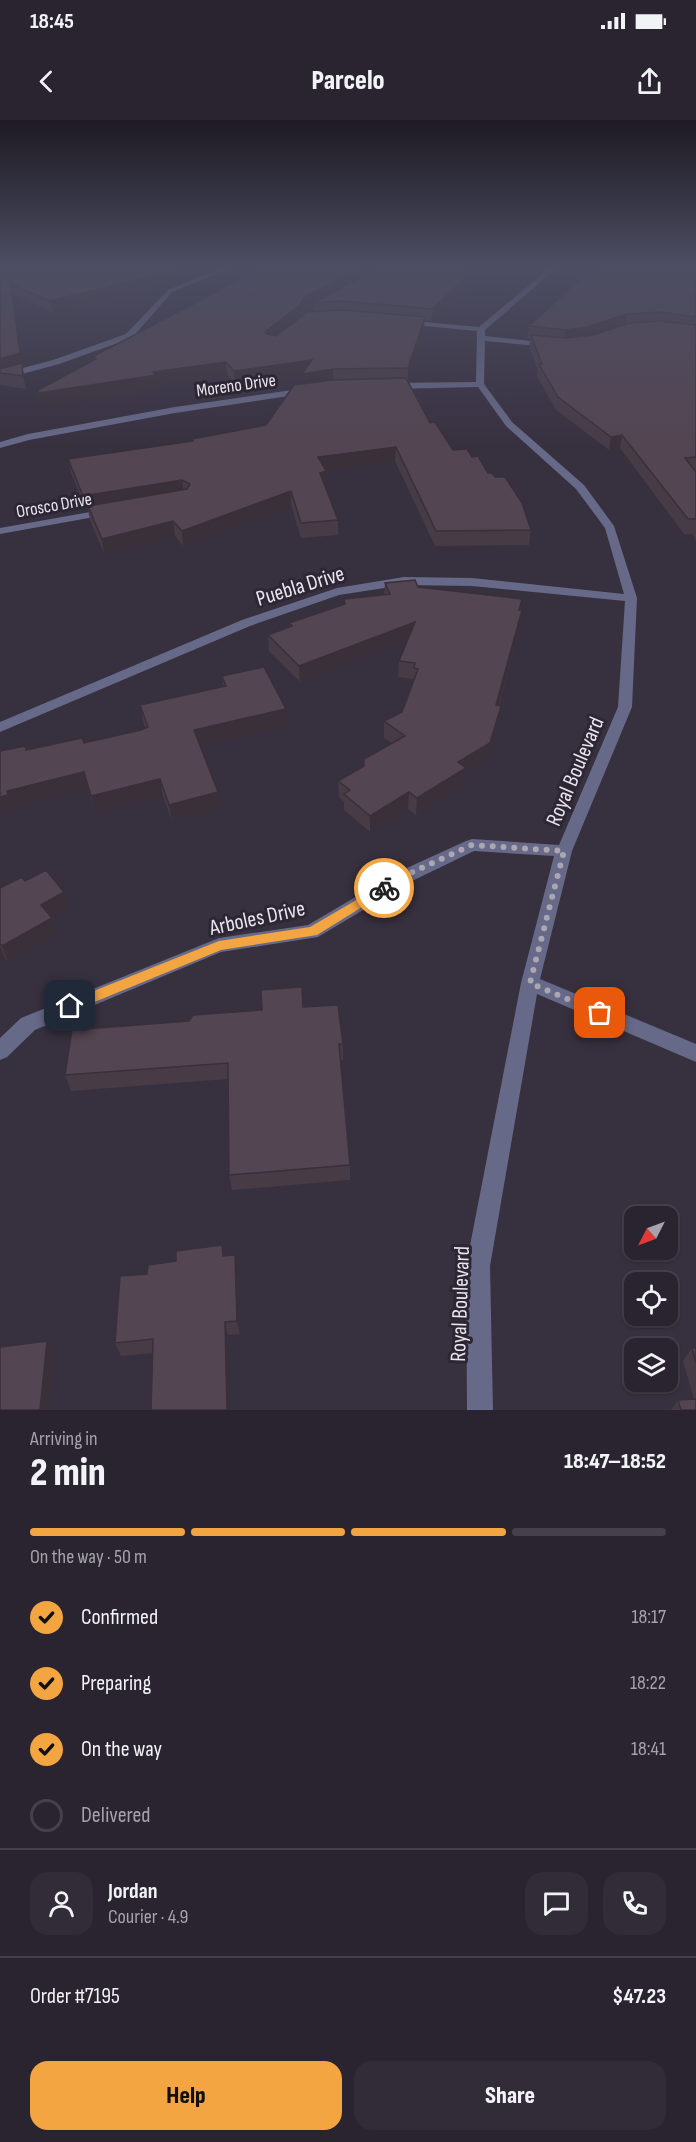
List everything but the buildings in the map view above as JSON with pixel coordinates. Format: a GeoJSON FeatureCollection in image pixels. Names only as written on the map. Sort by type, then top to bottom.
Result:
{"type":"FeatureCollection","features":[{"type":"Feature","properties":{"kind":"street"},"geometry":{"type":"LineString","coordinates":[[0,376],[56,362],[129,336],[138,326]]}},
{"type":"Feature","properties":{"kind":"street"},"geometry":{"type":"LineString","coordinates":[[430,326],[564,346]]}},
{"type":"Feature","properties":{"kind":"street"},"geometry":{"type":"LineString","coordinates":[[377,386],[480,384],[481,334],[490,326]]}},
{"type":"Feature","properties":{"kind":"street","name":"Royal Boulevard"},"geometry":{"type":"LineString","coordinates":[[480,384],[509,424],[580,486],[610,528],[631,598],[625,708],[564,851],[530,983],[478,1266],[480,1410]]}},
{"type":"Feature","properties":{"kind":"street","name":"Moreno Drive"},"geometry":{"type":"LineString","coordinates":[[0,445],[27,437],[175,410],[322,388]]}},
{"type":"Feature","properties":{"kind":"street","name":"Orosco Drive"},"geometry":{"type":"LineString","coordinates":[[0,531],[115,511]]}},
{"type":"Feature","properties":{"kind":"street","name":"Puebla Drive"},"geometry":{"type":"LineString","coordinates":[[0,727],[246,622],[337,592],[404,581],[472,582],[631,598]]}},
{"type":"Feature","properties":{"kind":"street","name":"Arboles Drive"},"geometry":{"type":"LineString","coordinates":[[0,1051],[28,1024],[219,945],[312,932],[404,876],[472,845],[564,851]]}},
{"type":"Feature","properties":{"kind":"street"},"geometry":{"type":"LineString","coordinates":[[530,983],[696,1053]]}},
{"type":"Feature","properties":{"kind":"way so far"},"geometry":{"type":"LineString","coordinates":[[384,888],[404,876],[472,845],[564,851],[530,983],[600,1013]]}},
{"type":"Feature","properties":{"kind":"route"},"geometry":{"type":"LineString","coordinates":[[70,1006],[219,945],[312,932],[384,888]]}}]}
